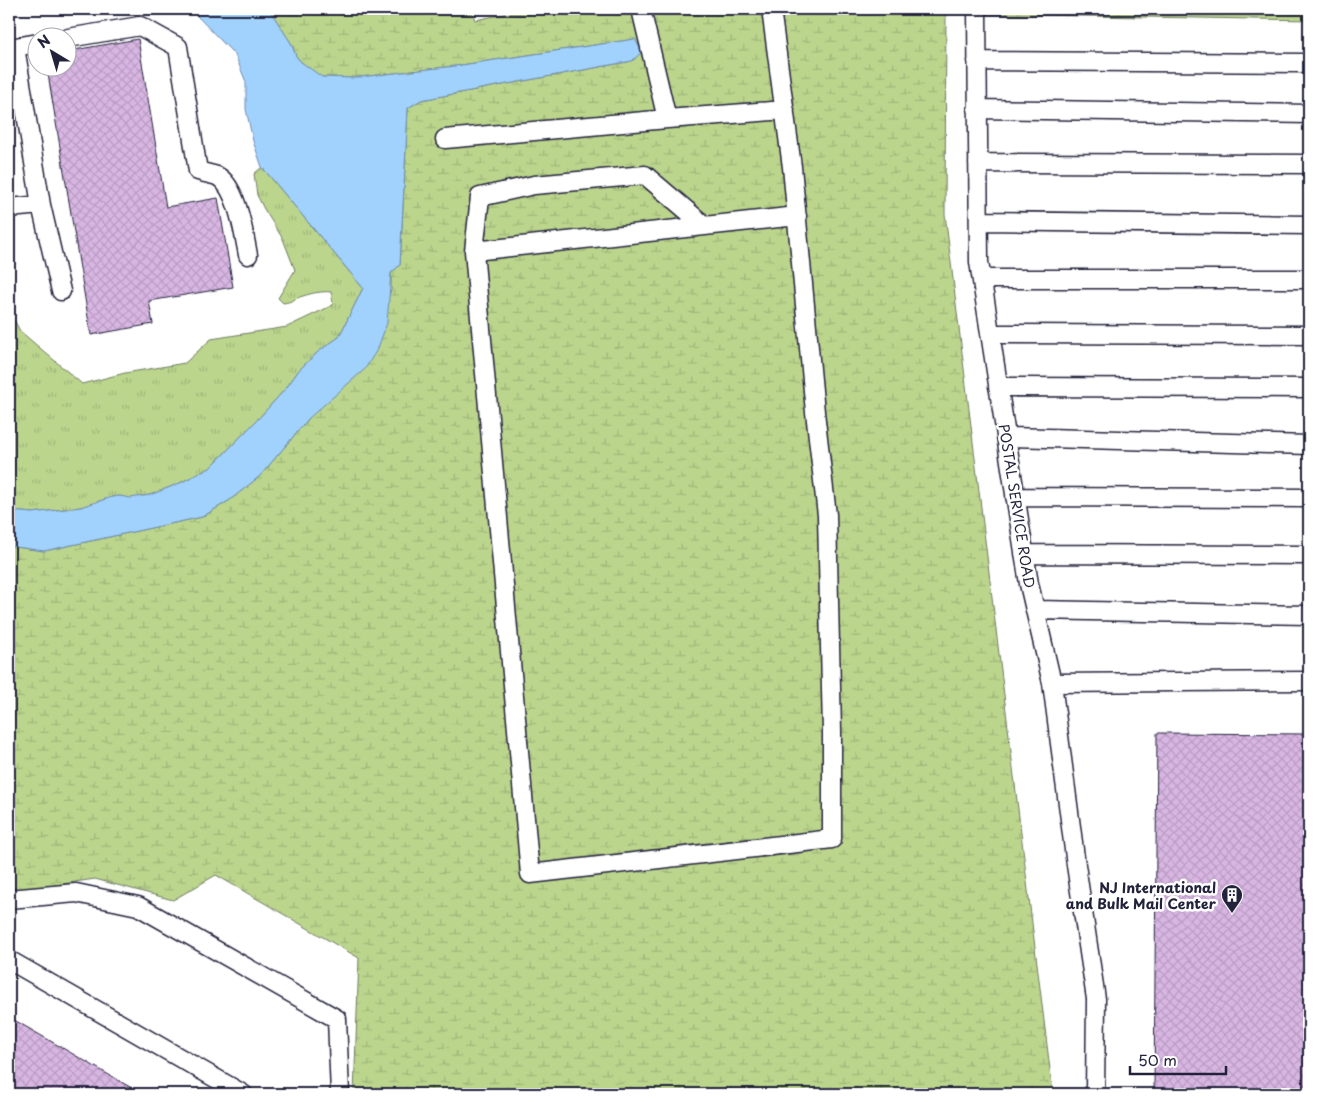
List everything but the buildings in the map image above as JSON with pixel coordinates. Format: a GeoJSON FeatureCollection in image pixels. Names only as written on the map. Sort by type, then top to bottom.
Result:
{"type":"FeatureCollection","features":[{"type":"Feature","properties":{"kind":"street"},"geometry":{"type":"LineString","coordinates":[[641,9],[667,119]]}},
{"type":"Feature","properties":{"kind":"street"},"geometry":{"type":"LineString","coordinates":[[705,226],[645,175],[534,186],[480,197],[474,251],[530,874],[832,839],[832,732],[827,515],[815,412],[797,216],[771,9]]}},
{"type":"Feature","properties":{"kind":"street","name":"POSTAL SERVICE ROAD"},"geometry":{"type":"LineString","coordinates":[[977,9],[979,262],[1024,554],[1052,683],[1096,999],[1095,1094]]}},
{"type":"Feature","properties":{"kind":"street"},"geometry":{"type":"LineString","coordinates":[[78,36],[140,26],[178,48],[198,171],[218,177],[230,189],[240,216],[248,255]]}},
{"type":"Feature","properties":{"kind":"street"},"geometry":{"type":"LineString","coordinates":[[28,45],[12,48],[41,205],[61,291]]}},
{"type":"Feature","properties":{"kind":"street"},"geometry":{"type":"LineString","coordinates":[[977,61],[1309,63]]}},
{"type":"Feature","properties":{"kind":"street"},"geometry":{"type":"LineString","coordinates":[[978,109],[1309,114]]}},
{"type":"Feature","properties":{"kind":"street"},"geometry":{"type":"LineString","coordinates":[[445,139],[785,110]]}},
{"type":"Feature","properties":{"kind":"street"},"geometry":{"type":"LineString","coordinates":[[978,163],[1309,164]]}},
{"type":"Feature","properties":{"kind":"street"},"geometry":{"type":"LineString","coordinates":[[9,208],[41,205]]}},
{"type":"Feature","properties":{"kind":"street"},"geometry":{"type":"LineString","coordinates":[[474,251],[797,216]]}},
{"type":"Feature","properties":{"kind":"street"},"geometry":{"type":"LineString","coordinates":[[979,221],[1309,225]]}},
{"type":"Feature","properties":{"kind":"street"},"geometry":{"type":"LineString","coordinates":[[982,279],[1309,279]]}},
{"type":"Feature","properties":{"kind":"street"},"geometry":{"type":"LineString","coordinates":[[990,334],[1309,335]]}},
{"type":"Feature","properties":{"kind":"street"},"geometry":{"type":"LineString","coordinates":[[998,387],[1309,388]]}},
{"type":"Feature","properties":{"kind":"street"},"geometry":{"type":"LineString","coordinates":[[1006,437],[1309,445]]}},
{"type":"Feature","properties":{"kind":"street"},"geometry":{"type":"LineString","coordinates":[[1015,497],[1309,498]]}},
{"type":"Feature","properties":{"kind":"street"},"geometry":{"type":"LineString","coordinates":[[1024,554],[1309,555]]}},
{"type":"Feature","properties":{"kind":"street"},"geometry":{"type":"LineString","coordinates":[[1035,610],[1309,614]]}},
{"type":"Feature","properties":{"kind":"street"},"geometry":{"type":"LineString","coordinates":[[1052,683],[1309,681]]}},
{"type":"Feature","properties":{"kind":"street"},"geometry":{"type":"LineString","coordinates":[[9,900],[76,893],[138,906],[337,1019],[340,1094]]}},
{"type":"Feature","properties":{"kind":"street"},"geometry":{"type":"LineString","coordinates":[[9,960],[243,1094]]}},
{"type":"Feature","properties":{"kind":"green space"},"geometry":{"type":"Polygon","coordinates":[[[269,9],[471,9],[475,20],[530,9],[624,9],[636,19],[660,9],[946,9],[945,214],[1053,1094],[354,1094],[359,958],[216,875],[173,900],[95,879],[9,892],[9,546],[44,551],[202,517],[230,500],[260,476],[309,418],[391,291],[391,273],[400,265],[408,108],[421,100],[632,61],[641,52],[635,39],[455,66],[352,78],[321,77],[296,56],[291,43],[269,9]]]}},
{"type":"Feature","properties":{"kind":"green space"},"geometry":{"type":"Polygon","coordinates":[[[984,9],[1309,9],[1309,20],[977,14],[984,9]]]}},
{"type":"Feature","properties":{"kind":"green space"},"geometry":{"type":"Polygon","coordinates":[[[262,167],[363,288],[339,337],[319,351],[299,370],[287,387],[260,417],[210,468],[150,495],[130,499],[120,496],[112,497],[81,507],[33,513],[9,511],[9,310],[20,331],[82,384],[125,373],[185,363],[211,339],[287,327],[333,305],[331,292],[313,293],[283,303],[278,298],[295,270],[283,239],[257,195],[254,174],[262,167]]]}},
{"type":"Feature","properties":{"kind":"water"},"geometry":{"type":"Polygon","coordinates":[[[192,9],[269,9],[291,43],[296,56],[301,62],[322,77],[352,78],[455,66],[635,39],[642,52],[632,61],[421,100],[408,108],[400,265],[391,273],[387,323],[378,348],[365,369],[309,418],[260,476],[230,500],[202,517],[44,551],[9,546],[9,511],[33,513],[81,507],[112,497],[130,498],[150,495],[210,468],[260,417],[287,387],[299,370],[319,351],[339,337],[363,288],[262,167],[253,141],[246,109],[246,82],[235,55],[192,9]]]}},
{"type":"Feature","properties":{"kind":"place","name":"NJ International and Bulk Mail Center"},"geometry":{"type":"Point","coordinates":[1232,914]}}]}
